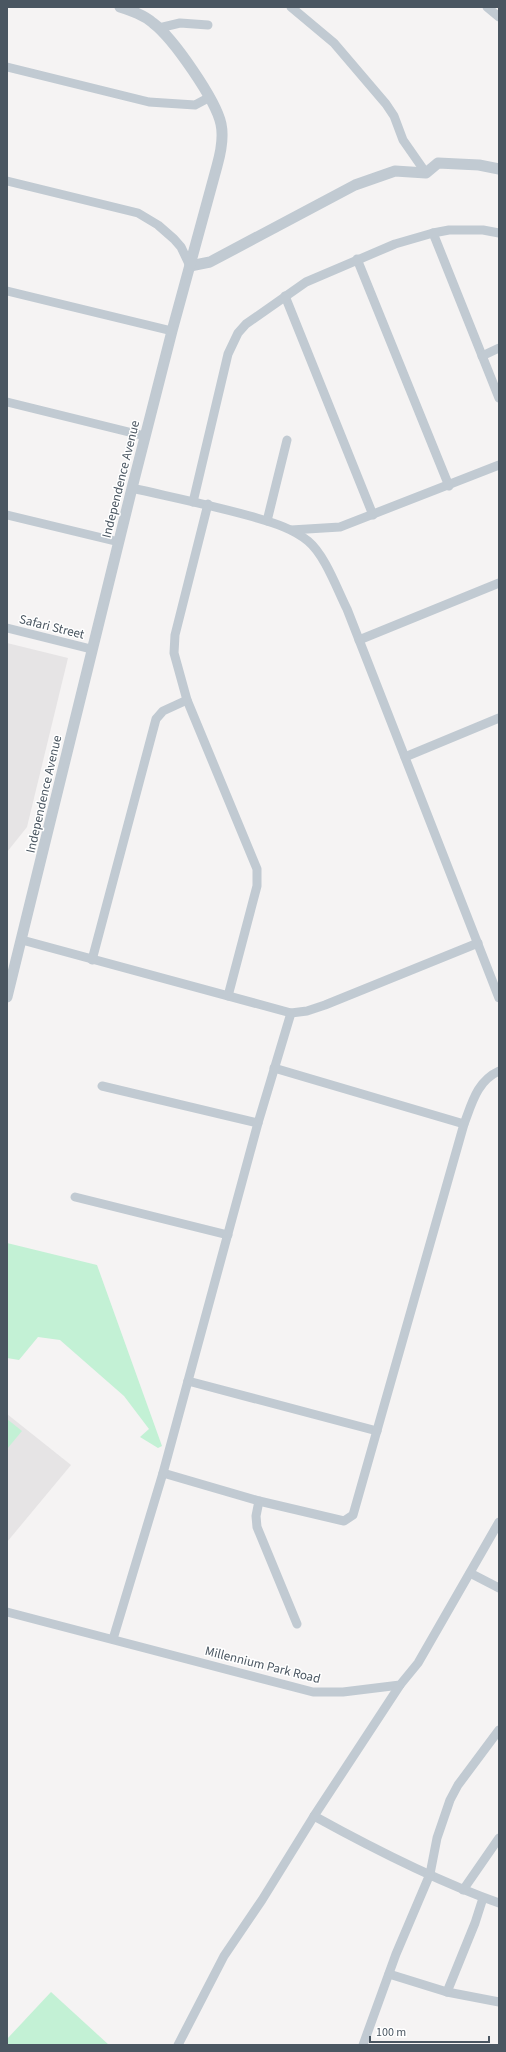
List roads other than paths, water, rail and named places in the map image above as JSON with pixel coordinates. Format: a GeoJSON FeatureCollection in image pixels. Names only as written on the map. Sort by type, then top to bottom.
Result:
{"type":"FeatureCollection","features":[{"type":"Feature","properties":{"kind":"street","name":"Independence Avenue"},"geometry":{"type":"LineString","coordinates":[[7,997],[22,940],[91,649],[172,331],[219,161],[223,140],[221,122],[210,97],[171,42],[159,28],[142,16],[120,7]]}},
{"type":"Feature","properties":{"kind":"street"},"geometry":{"type":"LineString","coordinates":[[292,7],[334,43],[386,104],[394,116],[403,140],[426,173]]}},
{"type":"Feature","properties":{"kind":"street"},"geometry":{"type":"LineString","coordinates":[[487,7],[499,17]]}},
{"type":"Feature","properties":{"kind":"street"},"geometry":{"type":"LineString","coordinates":[[159,28],[180,23],[208,25]]}},
{"type":"Feature","properties":{"kind":"street"},"geometry":{"type":"LineString","coordinates":[[7,67],[149,102],[194,105],[210,97]]}},
{"type":"Feature","properties":{"kind":"street"},"geometry":{"type":"LineString","coordinates":[[7,181],[138,213],[158,225],[170,235],[181,247],[190,266],[210,262],[355,186],[395,171],[426,173],[438,163],[479,165],[499,169]]}},
{"type":"Feature","properties":{"kind":"street"},"geometry":{"type":"LineString","coordinates":[[193,502],[228,354],[232,343],[246,324],[306,282],[357,259],[396,244],[433,233],[467,230],[499,233]]}},
{"type":"Feature","properties":{"kind":"street"},"geometry":{"type":"LineString","coordinates":[[433,233],[499,398]]}},
{"type":"Feature","properties":{"kind":"street"},"geometry":{"type":"LineString","coordinates":[[357,259],[449,486]]}},
{"type":"Feature","properties":{"kind":"street"},"geometry":{"type":"LineString","coordinates":[[7,291],[172,331]]}},
{"type":"Feature","properties":{"kind":"street"},"geometry":{"type":"LineString","coordinates":[[285,296],[373,515]]}},
{"type":"Feature","properties":{"kind":"street"},"geometry":{"type":"LineString","coordinates":[[482,356],[499,348]]}},
{"type":"Feature","properties":{"kind":"street"},"geometry":{"type":"LineString","coordinates":[[7,402],[145,436]]}},
{"type":"Feature","properties":{"kind":"street"},"geometry":{"type":"LineString","coordinates":[[267,522],[287,440]]}},
{"type":"Feature","properties":{"kind":"street"},"geometry":{"type":"LineString","coordinates":[[292,530],[340,526],[449,486],[499,465]]}},
{"type":"Feature","properties":{"kind":"street"},"geometry":{"type":"LineString","coordinates":[[132,488],[208,504],[292,530],[309,541],[321,558],[347,609],[499,998]]}},
{"type":"Feature","properties":{"kind":"street"},"geometry":{"type":"LineString","coordinates":[[208,504],[174,643],[176,661],[187,700],[253,855],[257,873],[257,886],[228,996]]}},
{"type":"Feature","properties":{"kind":"street"},"geometry":{"type":"LineString","coordinates":[[7,515],[119,542]]}},
{"type":"Feature","properties":{"kind":"street"},"geometry":{"type":"LineString","coordinates":[[359,640],[499,583]]}},
{"type":"Feature","properties":{"kind":"street","name":"Safari Street"},"geometry":{"type":"LineString","coordinates":[[7,628],[91,649]]}},
{"type":"Feature","properties":{"kind":"street"},"geometry":{"type":"LineString","coordinates":[[92,960],[156,719],[163,711],[187,700]]}},
{"type":"Feature","properties":{"kind":"street"},"geometry":{"type":"LineString","coordinates":[[405,757],[499,718]]}},
{"type":"Feature","properties":{"kind":"street"},"geometry":{"type":"LineString","coordinates":[[22,940],[92,960],[291,1012],[307,1011],[325,1005],[478,943]]}},
{"type":"Feature","properties":{"kind":"street"},"geometry":{"type":"LineString","coordinates":[[113,1639],[163,1473],[258,1123],[291,1012]]}},
{"type":"Feature","properties":{"kind":"street"},"geometry":{"type":"LineString","coordinates":[[274,1068],[464,1124]]}},
{"type":"Feature","properties":{"kind":"street"},"geometry":{"type":"LineString","coordinates":[[163,1473],[259,1501],[347,1520],[355,1511],[464,1124],[478,1088],[487,1078],[499,1071]]}},
{"type":"Feature","properties":{"kind":"street"},"geometry":{"type":"LineString","coordinates":[[102,1086],[258,1123]]}},
{"type":"Feature","properties":{"kind":"street"},"geometry":{"type":"LineString","coordinates":[[75,1197],[228,1235]]}},
{"type":"Feature","properties":{"kind":"street"},"geometry":{"type":"LineString","coordinates":[[188,1381],[377,1431]]}},
{"type":"Feature","properties":{"kind":"street"},"geometry":{"type":"LineString","coordinates":[[259,1501],[256,1516],[257,1526],[297,1624]]}},
{"type":"Feature","properties":{"kind":"street"},"geometry":{"type":"LineString","coordinates":[[179,2045],[224,1956],[262,1900],[314,1816],[400,1685],[418,1663],[499,1522]]}},
{"type":"Feature","properties":{"kind":"street"},"geometry":{"type":"LineString","coordinates":[[470,1573],[499,1588]]}},
{"type":"Feature","properties":{"kind":"street","name":"Millennium Park Road"},"geometry":{"type":"LineString","coordinates":[[7,1612],[313,1692],[343,1692],[400,1685]]}},
{"type":"Feature","properties":{"kind":"street"},"geometry":{"type":"LineString","coordinates":[[363,2045],[398,1949],[430,1874],[437,1838],[450,1800],[458,1785],[499,1730]]}},
{"type":"Feature","properties":{"kind":"street"},"geometry":{"type":"LineString","coordinates":[[314,1816],[360,1842],[463,1890],[499,1903]]}},
{"type":"Feature","properties":{"kind":"street"},"geometry":{"type":"LineString","coordinates":[[463,1890],[499,1838]]}},
{"type":"Feature","properties":{"kind":"street"},"geometry":{"type":"LineString","coordinates":[[447,1992],[475,1923],[483,1898]]}},
{"type":"Feature","properties":{"kind":"street"},"geometry":{"type":"LineString","coordinates":[[389,1974],[447,1992],[499,2002]]}}]}
